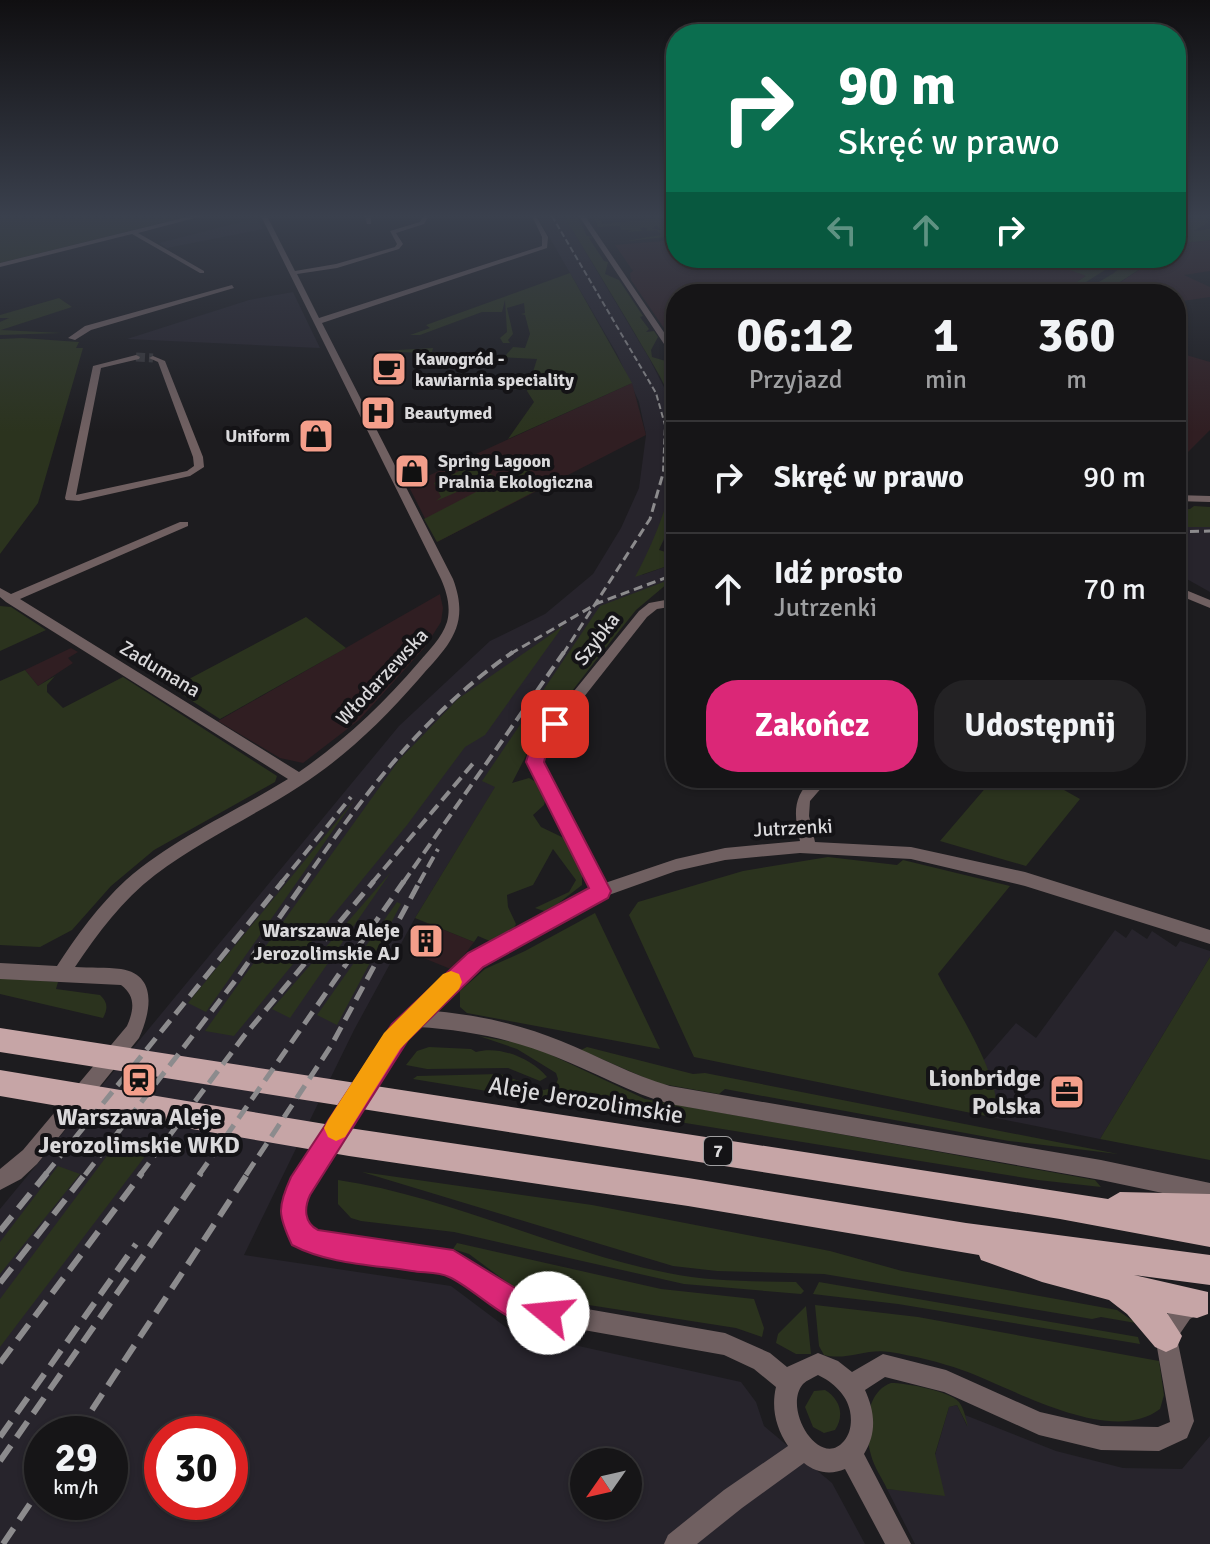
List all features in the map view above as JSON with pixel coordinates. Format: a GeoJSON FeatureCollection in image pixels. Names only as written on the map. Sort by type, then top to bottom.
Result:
{"type":"FeatureCollection","features":[{"type":"Feature","properties":{"kind":"main road","name":"Aleje Jerozolimskie"},"geometry":{"type":"LineString","coordinates":[[0,1040],[1060,1205],[1210,1232]]}},
{"type":"Feature","properties":{"kind":"main road","name":"7"},"geometry":{"type":"LineString","coordinates":[[0,1083],[349,1142],[966,1238],[1210,1270]]}},
{"type":"Feature","properties":{"kind":"main road"},"geometry":{"type":"LineString","coordinates":[[1060,1205],[1210,1208]]}},
{"type":"Feature","properties":{"kind":"main road"},"geometry":{"type":"LineString","coordinates":[[966,1238],[1033,1265],[1117,1288],[1197,1303]]}},
{"type":"Feature","properties":{"kind":"main road"},"geometry":{"type":"LineString","coordinates":[[1117,1288],[1138,1303],[1166,1336]]}},
{"type":"Feature","properties":{"kind":"street"},"geometry":{"type":"LineString","coordinates":[[72,338],[88,328],[228,288]]}},
{"type":"Feature","properties":{"kind":"street","name":"Włodarzewska"},"geometry":{"type":"LineString","coordinates":[[61,974],[103,914],[148,871],[299,779],[357,736],[440,645],[456,614],[452,590],[299,288]]}},
{"type":"Feature","properties":{"kind":"street"},"geometry":{"type":"LineString","coordinates":[[316,322],[420,288]]}},
{"type":"Feature","properties":{"kind":"street"},"geometry":{"type":"LineString","coordinates":[[630,288],[666,341]]}},
{"type":"Feature","properties":{"kind":"street"},"geometry":{"type":"LineString","coordinates":[[141,345],[131,357],[97,366],[70,498],[182,475],[199,467],[198,457],[161,361],[153,358]]}},
{"type":"Feature","properties":{"kind":"street"},"geometry":{"type":"LineString","coordinates":[[1186,498],[1210,499]]}},
{"type":"Feature","properties":{"kind":"street"},"geometry":{"type":"LineString","coordinates":[[5,595],[184,524]]}},
{"type":"Feature","properties":{"kind":"street"},"geometry":{"type":"LineString","coordinates":[[1186,588],[1207,603]]}},
{"type":"Feature","properties":{"kind":"street"},"geometry":{"type":"LineString","coordinates":[[1186,594],[1207,603]]}},
{"type":"Feature","properties":{"kind":"street","name":"Zadumana"},"geometry":{"type":"LineString","coordinates":[[5,595],[299,779]]}},
{"type":"Feature","properties":{"kind":"street","name":"Szybka"},"geometry":{"type":"LineString","coordinates":[[601,891],[547,787],[535,757],[545,737],[638,620],[653,606],[666,604]]}},
{"type":"Feature","properties":{"kind":"street","name":"Szybka"},"geometry":{"type":"LineString","coordinates":[[638,620],[653,612],[666,611]]}},
{"type":"Feature","properties":{"kind":"street"},"geometry":{"type":"LineString","coordinates":[[809,847],[801,805],[810,788]]}},
{"type":"Feature","properties":{"kind":"street","name":"Jutrzenki"},"geometry":{"type":"LineString","coordinates":[[789,1383],[762,1361],[725,1344],[522,1308],[497,1295],[453,1263],[331,1246],[302,1236],[293,1217],[293,1202],[384,1052],[414,1018],[475,960],[601,891],[698,859],[809,847],[893,851],[976,865],[1210,937]]}},
{"type":"Feature","properties":{"kind":"street"},"geometry":{"type":"LineString","coordinates":[[0,971],[109,974],[129,980],[141,995],[140,1016],[133,1032],[30,1157],[0,1180]]}},
{"type":"Feature","properties":{"kind":"street"},"geometry":{"type":"LineString","coordinates":[[414,1018],[469,1024],[530,1038],[561,1049],[625,1082],[670,1095],[1017,1158],[1101,1170],[1210,1193]]}},
{"type":"Feature","properties":{"kind":"street"},"geometry":{"type":"LineString","coordinates":[[851,1386],[883,1365],[946,1381],[1039,1423],[1101,1438],[1159,1439],[1179,1430],[1182,1421],[1166,1336],[1182,1311],[1197,1303]]}},
{"type":"Feature","properties":{"kind":"street"},"geometry":{"type":"LineString","coordinates":[[818,1364],[830,1367],[851,1386],[861,1414],[861,1429],[850,1453],[827,1461],[803,1449],[788,1424],[785,1395],[789,1383],[797,1373],[818,1364]]}},
{"type":"Feature","properties":{"kind":"street"},"geometry":{"type":"LineString","coordinates":[[677,1544],[803,1449]]}},
{"type":"Feature","properties":{"kind":"street"},"geometry":{"type":"LineString","coordinates":[[850,1453],[898,1544]]}},
{"type":"Feature","properties":{"kind":"shaded area"},"geometry":{"type":"Polygon","coordinates":[[[579,288],[607,288],[666,391],[666,537],[642,575],[666,567],[666,583],[624,597],[496,786],[415,918],[354,1030],[244,1255],[451,1286],[511,1331],[741,1382],[756,1402],[764,1426],[832,1483],[865,1544],[0,1544],[0,1209],[399,726],[490,641],[545,614],[593,574],[621,528],[639,488],[646,435],[639,402],[617,354],[579,288]]]}},
{"type":"Feature","properties":{"kind":"shaded area"},"geometry":{"type":"Polygon","coordinates":[[[637,288],[666,288],[666,331],[637,288]]]}},
{"type":"Feature","properties":{"kind":"shaded area"},"geometry":{"type":"Polygon","coordinates":[[[1186,288],[1210,288],[1210,297],[1186,301],[1186,288]]]}},
{"type":"Feature","properties":{"kind":"shaded area"},"geometry":{"type":"Polygon","coordinates":[[[293,292],[320,348],[127,339],[249,300],[293,292]]]}},
{"type":"Feature","properties":{"kind":"shaded area"},"geometry":{"type":"Polygon","coordinates":[[[1186,355],[1210,362],[1210,430],[1186,454],[1186,355]]]}},
{"type":"Feature","properties":{"kind":"shaded area"},"geometry":{"type":"Polygon","coordinates":[[[632,383],[646,435],[437,542],[408,485],[632,383]]]}},
{"type":"Feature","properties":{"kind":"shaded area"},"geometry":{"type":"Polygon","coordinates":[[[1186,527],[1210,527],[1210,592],[1186,579],[1186,527]]]}},
{"type":"Feature","properties":{"kind":"shaded area"},"geometry":{"type":"Polygon","coordinates":[[[440,594],[443,608],[441,622],[425,647],[359,720],[303,763],[280,758],[218,721],[440,594]]]}},
{"type":"Feature","properties":{"kind":"shaded area"},"geometry":{"type":"Polygon","coordinates":[[[71,648],[78,652],[68,658],[73,663],[38,686],[25,670],[71,648]]]}},
{"type":"Feature","properties":{"kind":"shaded area"},"geometry":{"type":"Polygon","coordinates":[[[427,923],[474,942],[453,970],[409,952],[427,923]]]}},
{"type":"Feature","properties":{"kind":"shaded area"},"geometry":{"type":"Polygon","coordinates":[[[1132,929],[1147,939],[1152,931],[1176,947],[1180,941],[1210,951],[1210,957],[1100,1139],[996,1118],[998,1106],[983,1061],[1016,1023],[1036,1038],[1115,930],[1126,938],[1132,929]]]}},
{"type":"Feature","properties":{"kind":"shaded area"},"geometry":{"type":"Polygon","coordinates":[[[957,1405],[967,1426],[965,1415],[1056,1451],[1123,1468],[1182,1469],[1210,1436],[1210,1544],[915,1544],[887,1489],[896,1490],[935,1455],[949,1407],[957,1405]]]}},
{"type":"Feature","properties":{"kind":"green space"},"geometry":{"type":"Polygon","coordinates":[[[528,288],[578,288],[632,383],[508,439],[534,402],[527,391],[537,359],[380,351],[433,348],[432,352],[505,356],[513,347],[525,348],[530,334],[525,315],[521,314],[525,313],[524,303],[507,308],[513,334],[508,340],[510,343],[503,343],[500,338],[507,332],[505,300],[502,312],[482,312],[420,335],[410,335],[430,328],[426,325],[528,288]]]}},
{"type":"Feature","properties":{"kind":"green space"},"geometry":{"type":"Polygon","coordinates":[[[608,288],[624,288],[643,316],[640,317],[649,329],[646,332],[654,331],[658,337],[651,350],[652,357],[666,361],[666,389],[660,377],[608,288]]]}},
{"type":"Feature","properties":{"kind":"green space"},"geometry":{"type":"Polygon","coordinates":[[[59,298],[72,307],[1,330],[62,333],[0,335],[0,322],[9,318],[0,318],[0,315],[59,298]]]}},
{"type":"Feature","properties":{"kind":"green space"},"geometry":{"type":"Polygon","coordinates":[[[0,339],[79,342],[76,348],[83,348],[38,503],[0,554],[0,339]]]}},
{"type":"Feature","properties":{"kind":"green space"},"geometry":{"type":"Polygon","coordinates":[[[474,464],[494,476],[436,501],[441,497],[434,483],[474,464]]]}},
{"type":"Feature","properties":{"kind":"green space"},"geometry":{"type":"Polygon","coordinates":[[[518,470],[531,470],[523,475],[543,487],[437,542],[424,519],[518,470]]]}},
{"type":"Feature","properties":{"kind":"green space"},"geometry":{"type":"Polygon","coordinates":[[[666,505],[666,534],[659,550],[666,552],[666,566],[635,577],[654,537],[666,505]]]}},
{"type":"Feature","properties":{"kind":"green space"},"geometry":{"type":"Polygon","coordinates":[[[1194,506],[1210,507],[1210,527],[1186,527],[1186,509],[1194,506]]]}},
{"type":"Feature","properties":{"kind":"green space"},"geometry":{"type":"Polygon","coordinates":[[[666,581],[666,585],[636,610],[534,740],[512,783],[529,778],[536,782],[546,798],[544,805],[533,815],[541,827],[566,839],[582,874],[582,885],[547,912],[535,908],[569,892],[576,880],[553,849],[533,885],[507,895],[508,907],[516,924],[513,930],[492,942],[478,936],[474,942],[415,918],[495,787],[482,781],[600,606],[666,581]]]}},
{"type":"Feature","properties":{"kind":"green space"},"geometry":{"type":"Polygon","coordinates":[[[0,606],[11,607],[46,630],[0,651],[0,606]]]}},
{"type":"Feature","properties":{"kind":"green space"},"geometry":{"type":"Polygon","coordinates":[[[306,617],[346,648],[220,719],[172,688],[306,617]]]}},
{"type":"Feature","properties":{"kind":"green space"},"geometry":{"type":"Polygon","coordinates":[[[563,626],[485,735],[465,747],[407,825],[234,1036],[205,1031],[399,760],[458,699],[563,626]]]}},
{"type":"Feature","properties":{"kind":"green space"},"geometry":{"type":"Polygon","coordinates":[[[25,670],[38,686],[55,676],[47,685],[47,692],[63,708],[123,677],[277,776],[275,782],[154,850],[111,886],[72,930],[40,947],[0,945],[0,681],[25,670]]]}},
{"type":"Feature","properties":{"kind":"green space"},"geometry":{"type":"Polygon","coordinates":[[[985,788],[1061,788],[1080,799],[1026,866],[940,841],[985,788]]]}},
{"type":"Feature","properties":{"kind":"green space"},"geometry":{"type":"Polygon","coordinates":[[[355,799],[206,1012],[188,1003],[355,799]]]}},
{"type":"Feature","properties":{"kind":"green space"},"geometry":{"type":"Polygon","coordinates":[[[828,857],[897,865],[903,860],[1010,886],[938,974],[986,1064],[993,1083],[996,1118],[694,1057],[629,915],[638,902],[743,871],[828,857]]]}},
{"type":"Feature","properties":{"kind":"green space"},"geometry":{"type":"Polygon","coordinates":[[[391,872],[290,1018],[272,1009],[391,872]]]}},
{"type":"Feature","properties":{"kind":"green space"},"geometry":{"type":"Polygon","coordinates":[[[397,902],[401,904],[337,1025],[317,1015],[397,902]]]}},
{"type":"Feature","properties":{"kind":"green space"},"geometry":{"type":"Polygon","coordinates":[[[595,913],[660,1049],[467,1013],[460,1007],[460,991],[485,969],[595,913]]]}},
{"type":"Feature","properties":{"kind":"green space"},"geometry":{"type":"Polygon","coordinates":[[[1210,957],[1210,1160],[1100,1139],[1210,957]]]}},
{"type":"Feature","properties":{"kind":"green space"},"geometry":{"type":"Polygon","coordinates":[[[0,978],[58,982],[56,989],[100,995],[106,1003],[106,1012],[103,1018],[0,994],[0,978]]]}},
{"type":"Feature","properties":{"kind":"green space"},"geometry":{"type":"Polygon","coordinates":[[[479,1036],[530,1045],[645,1099],[1095,1180],[1101,1187],[1038,1180],[413,1079],[417,1076],[500,1074],[544,1090],[555,1087],[558,1079],[556,1073],[517,1049],[479,1036]]]}},
{"type":"Feature","properties":{"kind":"green space"},"geometry":{"type":"Polygon","coordinates":[[[429,1047],[505,1052],[524,1059],[547,1077],[540,1081],[508,1068],[427,1069],[406,1065],[417,1051],[429,1047]]]}},
{"type":"Feature","properties":{"kind":"green space"},"geometry":{"type":"Polygon","coordinates":[[[587,1047],[693,1074],[705,1073],[1118,1154],[1009,1141],[725,1089],[719,1094],[657,1083],[581,1050],[587,1047]]]}},
{"type":"Feature","properties":{"kind":"green space"},"geometry":{"type":"Polygon","coordinates":[[[115,1145],[149,1151],[0,1347],[0,1299],[115,1145]]]}},
{"type":"Feature","properties":{"kind":"green space"},"geometry":{"type":"Polygon","coordinates":[[[58,1166],[80,1174],[0,1274],[0,1242],[58,1166]]]}},
{"type":"Feature","properties":{"kind":"green space"},"geometry":{"type":"Polygon","coordinates":[[[362,1172],[592,1205],[830,1251],[902,1271],[1117,1310],[1136,1323],[1101,1317],[1092,1319],[824,1274],[717,1271],[673,1266],[362,1172]]]}},
{"type":"Feature","properties":{"kind":"green space"},"geometry":{"type":"Polygon","coordinates":[[[338,1180],[463,1211],[626,1263],[700,1278],[796,1282],[804,1291],[801,1294],[684,1284],[454,1232],[361,1221],[351,1218],[338,1204],[338,1180]]]}},
{"type":"Feature","properties":{"kind":"green space"},"geometry":{"type":"Polygon","coordinates":[[[457,1243],[661,1289],[754,1299],[764,1328],[762,1337],[736,1328],[544,1298],[512,1286],[469,1254],[453,1249],[457,1243]]]}},
{"type":"Feature","properties":{"kind":"green space"},"geometry":{"type":"Polygon","coordinates":[[[819,1282],[1138,1337],[1140,1344],[898,1304],[813,1294],[819,1282]]]}},
{"type":"Feature","properties":{"kind":"green space"},"geometry":{"type":"Polygon","coordinates":[[[815,1305],[918,1317],[1159,1361],[1164,1395],[1160,1409],[1139,1419],[1115,1421],[1088,1418],[1033,1400],[962,1370],[918,1357],[881,1351],[824,1355],[819,1346],[815,1305]]]}},
{"type":"Feature","properties":{"kind":"green space"},"geometry":{"type":"Polygon","coordinates":[[[806,1306],[811,1354],[796,1354],[776,1343],[778,1334],[806,1306]]]}},
{"type":"Feature","properties":{"kind":"green space"},"geometry":{"type":"Polygon","coordinates":[[[891,1383],[937,1391],[954,1398],[962,1408],[968,1427],[957,1405],[949,1407],[935,1454],[945,1496],[887,1489],[876,1468],[869,1446],[867,1424],[876,1395],[891,1383]]]}},
{"type":"Feature","properties":{"kind":"green space"},"geometry":{"type":"Polygon","coordinates":[[[825,1390],[834,1398],[840,1419],[835,1430],[824,1433],[813,1427],[805,1407],[814,1391],[825,1390]]]}},
{"type":"Feature","properties":{"kind":"tunnel"},"geometry":{"type":"LineString","coordinates":[[136,357],[153,358]]}},
{"type":"Feature","properties":{"kind":"railway"},"geometry":{"type":"LineString","coordinates":[[594,288],[656,393],[665,425],[663,472]]}},
{"type":"Feature","properties":{"kind":"railway"},"geometry":{"type":"LineString","coordinates":[[595,605],[650,519],[664,470]]}},
{"type":"Feature","properties":{"kind":"railway"},"geometry":{"type":"LineString","coordinates":[[1186,532],[1210,531]]}},
{"type":"Feature","properties":{"kind":"railway"},"geometry":{"type":"LineString","coordinates":[[595,605],[666,578]]}},
{"type":"Feature","properties":{"kind":"railway"},"geometry":{"type":"LineString","coordinates":[[511,653],[595,605]]}},
{"type":"Feature","properties":{"kind":"railway"},"geometry":{"type":"LineString","coordinates":[[563,654],[595,605]]}},
{"type":"Feature","properties":{"kind":"railway"},"geometry":{"type":"LineString","coordinates":[[403,883],[564,652]]}},
{"type":"Feature","properties":{"kind":"railway"},"geometry":{"type":"LineString","coordinates":[[303,883],[349,818],[398,757],[452,701],[511,653]]}},
{"type":"Feature","properties":{"kind":"railway"},"geometry":{"type":"LineString","coordinates":[[372,883],[476,760]]}},
{"type":"Feature","properties":{"kind":"railway"},"geometry":{"type":"LineString","coordinates":[[281,883],[351,797]]}},
{"type":"Feature","properties":{"kind":"railway"},"geometry":{"type":"LineString","coordinates":[[419,883],[438,849]]}},
{"type":"Feature","properties":{"kind":"railway"},"geometry":{"type":"LineString","coordinates":[[45,1175],[283,881]]}},
{"type":"Feature","properties":{"kind":"railway"},"geometry":{"type":"LineString","coordinates":[[85,1175],[238,977],[305,881]]}},
{"type":"Feature","properties":{"kind":"railway"},"geometry":{"type":"LineString","coordinates":[[140,1175],[244,1036],[374,881]]}},
{"type":"Feature","properties":{"kind":"railway"},"geometry":{"type":"LineString","coordinates":[[199,1175],[404,881]]}},
{"type":"Feature","properties":{"kind":"railway"},"geometry":{"type":"LineString","coordinates":[[246,1175],[331,1046],[420,881]]}},
{"type":"Feature","properties":{"kind":"railway"},"geometry":{"type":"LineString","coordinates":[[0,1231],[47,1173]]}},
{"type":"Feature","properties":{"kind":"railway"},"geometry":{"type":"LineString","coordinates":[[0,1283],[86,1173]]}},
{"type":"Feature","properties":{"kind":"railway"},"geometry":{"type":"LineString","coordinates":[[0,1363],[142,1173]]}},
{"type":"Feature","properties":{"kind":"railway"},"geometry":{"type":"LineString","coordinates":[[0,1461],[201,1173]]}},
{"type":"Feature","properties":{"kind":"railway"},"geometry":{"type":"LineString","coordinates":[[88,1416],[248,1173]]}},
{"type":"Feature","properties":{"kind":"railway"},"geometry":{"type":"LineString","coordinates":[[0,1437],[136,1244]]}},
{"type":"Feature","properties":{"kind":"railway"},"geometry":{"type":"LineString","coordinates":[[3,1544],[24,1513]]}},
{"type":"Feature","properties":{"kind":"slow traffic"},"geometry":{"type":"LineString","coordinates":[[336,1128],[392,1041],[451,982]]}},
{"type":"Feature","properties":{"kind":"place","name":"Kawogród - kawiarnia speciality"},"geometry":{"type":"Point","coordinates":[389,369]}},
{"type":"Feature","properties":{"kind":"place","name":"Beautymed"},"geometry":{"type":"Point","coordinates":[378,413]}},
{"type":"Feature","properties":{"kind":"place","name":"Uniform"},"geometry":{"type":"Point","coordinates":[316,436]}},
{"type":"Feature","properties":{"kind":"place","name":"Spring Lagoon Pralnia Ekologiczna"},"geometry":{"type":"Point","coordinates":[412,471]}},
{"type":"Feature","properties":{"kind":"place","name":"Warszawa Aleje Jerozolimskie AJ"},"geometry":{"type":"Point","coordinates":[426,941]}},
{"type":"Feature","properties":{"kind":"place","name":"Warszawa Aleje Jerozolimskie WKD"},"geometry":{"type":"Point","coordinates":[139,1080]}},
{"type":"Feature","properties":{"kind":"place","name":"Lionbridge Polska"},"geometry":{"type":"Point","coordinates":[1067,1092]}},
{"type":"Feature","properties":{"kind":"route"},"geometry":{"type":"LineString","coordinates":[[548,1313],[522,1308],[497,1295],[453,1263],[315,1243],[302,1236],[296,1228],[293,1202],[384,1052],[400,1032],[475,960],[601,891],[535,762],[539,748],[555,724]]}}]}
